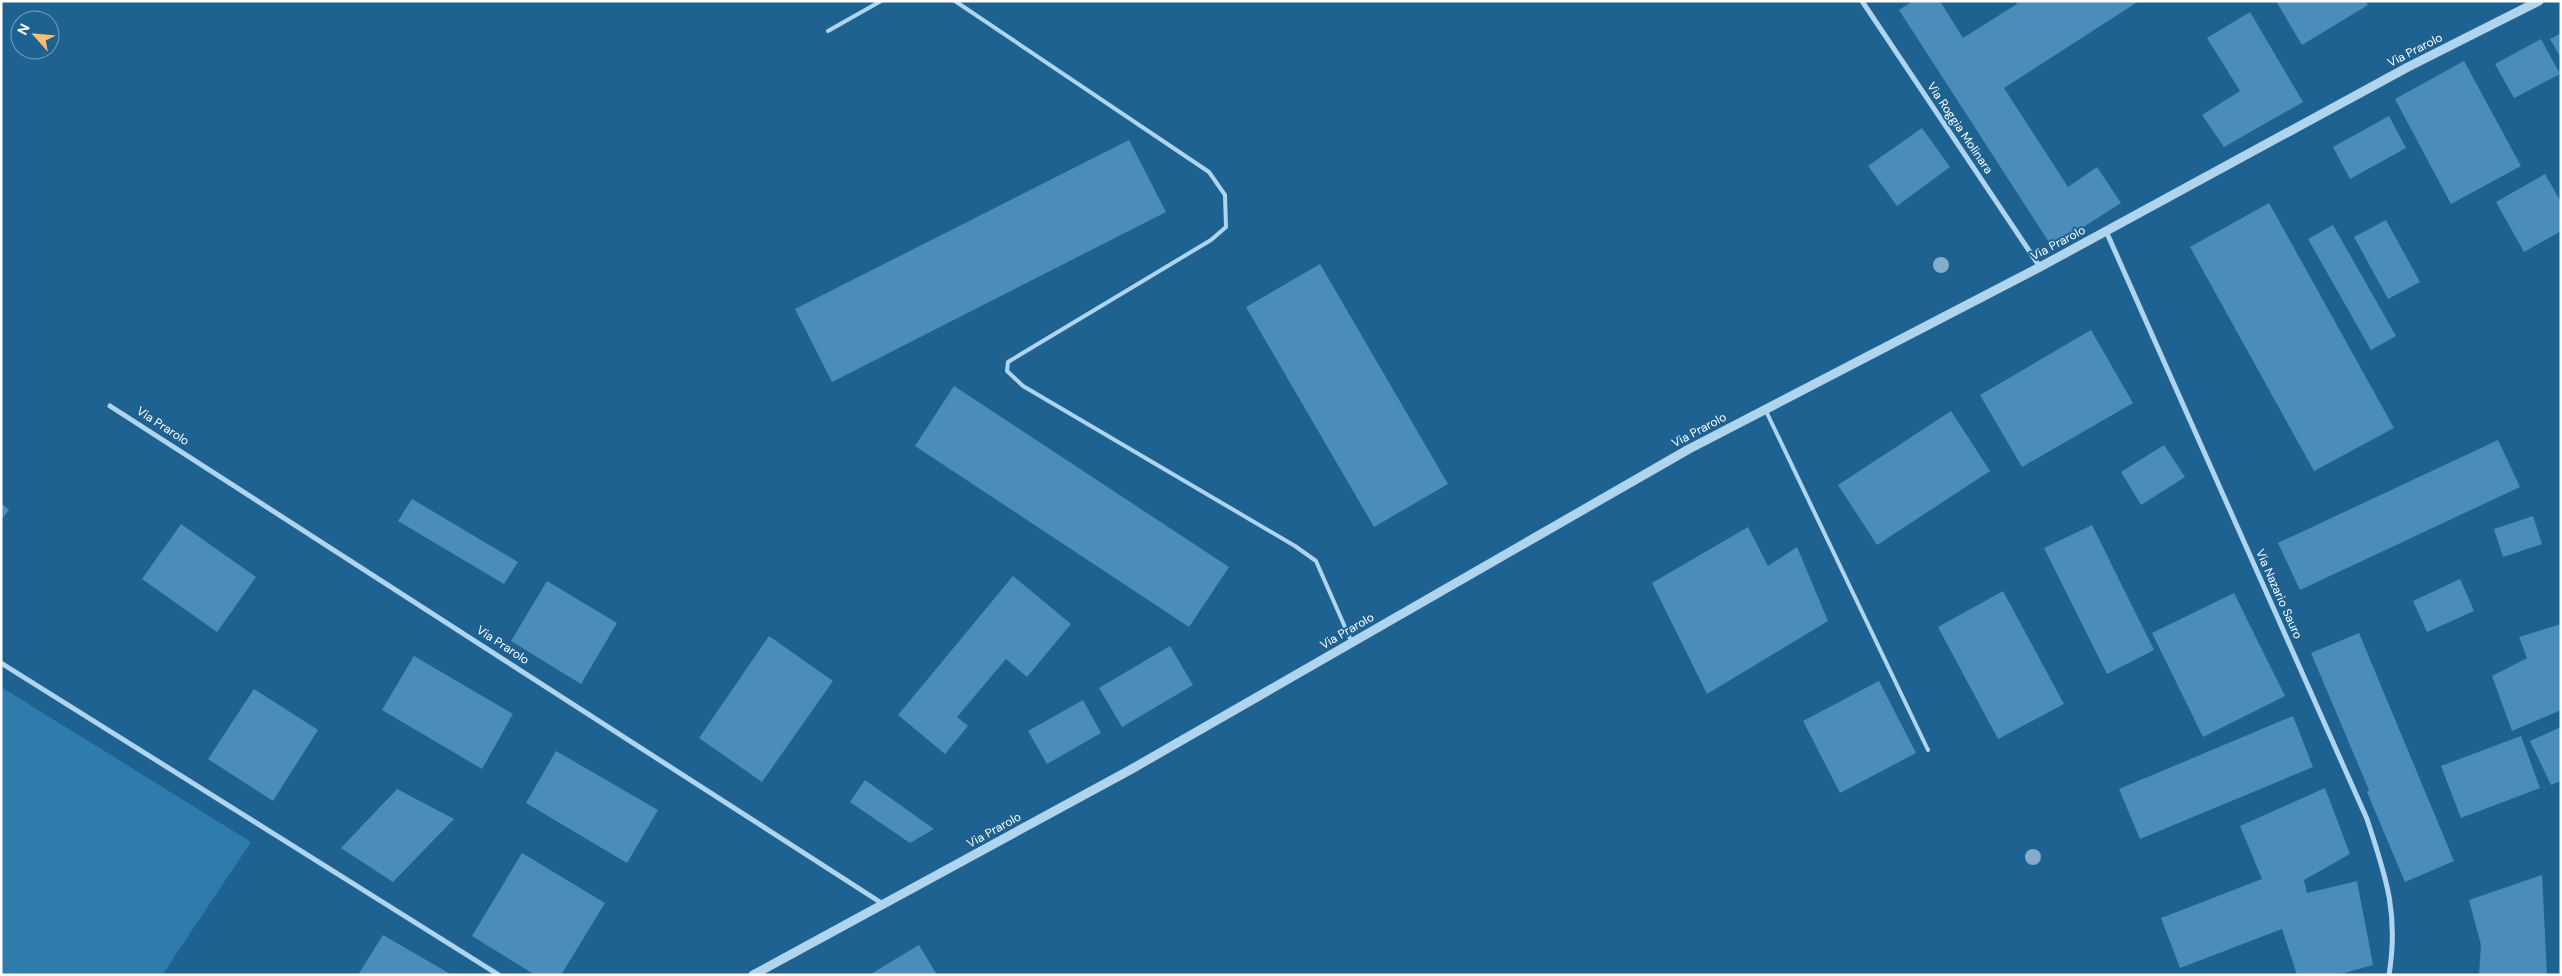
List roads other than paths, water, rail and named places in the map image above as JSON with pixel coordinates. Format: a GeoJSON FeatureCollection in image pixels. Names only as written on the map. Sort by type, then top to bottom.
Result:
{"type":"FeatureCollection","features":[{"type":"Feature","properties":{"kind":"street","name":"Via Roggia Molinara"},"geometry":{"type":"LineString","coordinates":[[1862,1],[2040,266]]}},
{"type":"Feature","properties":{"kind":"street","name":"Via Prarolo"},"geometry":{"type":"LineString","coordinates":[[753,975],[1130,770],[1681,454],[2106,231],[2408,67],[2535,2]]}},
{"type":"Feature","properties":{"kind":"street","name":"Via Nazario Sauro"},"geometry":{"type":"LineString","coordinates":[[2106,231],[2367,819],[2389,887],[2394,943],[2389,975]]}},
{"type":"Feature","properties":{"kind":"street","name":"Via Prarolo"},"geometry":{"type":"LineString","coordinates":[[110,406],[883,904]]}},
{"type":"Feature","properties":{"kind":"street"},"geometry":{"type":"LineString","coordinates":[[1,663],[499,975]]}},
{"type":"Feature","properties":{"kind":"lane"},"geometry":{"type":"LineString","coordinates":[[828,31],[881,1]]}},
{"type":"Feature","properties":{"kind":"lane"},"geometry":{"type":"LineString","coordinates":[[955,1],[1208,172],[1225,195],[1226,227],[1211,240],[1008,362],[1007,371],[1023,386],[1295,546],[1316,561],[1352,643]]}},
{"type":"Feature","properties":{"kind":"lane"},"geometry":{"type":"LineString","coordinates":[[1765,409],[1928,750]]}}]}
